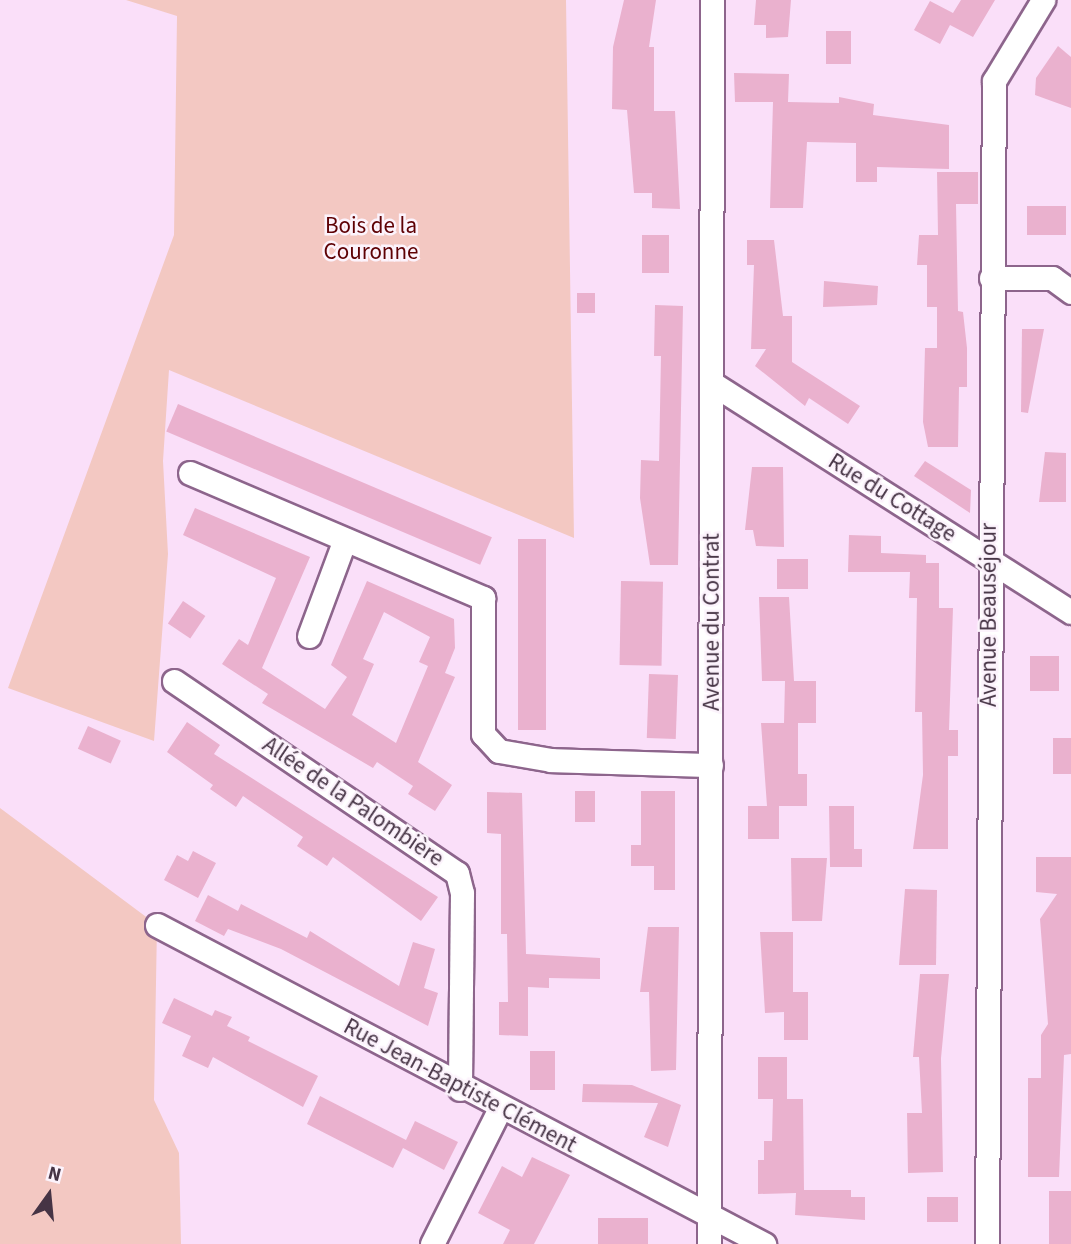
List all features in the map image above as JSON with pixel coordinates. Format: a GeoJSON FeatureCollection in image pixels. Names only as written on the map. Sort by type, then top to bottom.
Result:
{"type":"FeatureCollection","features":[{"type":"Feature","properties":{"kind":"street","name":"Avenue du Contrat"},"geometry":{"type":"LineString","coordinates":[[709,1244],[712,0]]}},
{"type":"Feature","properties":{"kind":"street","name":"Avenue Beauséjour"},"geometry":{"type":"LineString","coordinates":[[987,1244],[989,559],[994,81],[1043,0]]}},
{"type":"Feature","properties":{"kind":"street"},"geometry":{"type":"LineString","coordinates":[[991,278],[1052,278],[1071,292]]}},
{"type":"Feature","properties":{"kind":"street","name":"Rue du Cottage"},"geometry":{"type":"LineString","coordinates":[[713,384],[1071,612]]}},
{"type":"Feature","properties":{"kind":"street"},"geometry":{"type":"LineString","coordinates":[[190,473],[484,598],[483,734],[499,751],[551,760],[711,765]]}},
{"type":"Feature","properties":{"kind":"street"},"geometry":{"type":"LineString","coordinates":[[309,636],[345,539]]}},
{"type":"Feature","properties":{"kind":"street","name":"Allée de la Palombière"},"geometry":{"type":"LineString","coordinates":[[174,681],[457,873],[462,893],[460,1089]]}},
{"type":"Feature","properties":{"kind":"street","name":"Rue Jean-Baptiste Clément"},"geometry":{"type":"LineString","coordinates":[[158,925],[460,1089],[764,1244]]}},
{"type":"Feature","properties":{"kind":"street"},"geometry":{"type":"LineString","coordinates":[[432,1244],[500,1108]]}},
{"type":"Feature","properties":{"kind":"green space","name":"Bois de la Couronne"},"geometry":{"type":"Polygon","coordinates":[[[126,0],[566,0],[574,538],[169,370],[163,461],[168,554],[154,741],[8,688],[174,235],[177,16],[126,0]]]}},
{"type":"Feature","properties":{"kind":"green space"},"geometry":{"type":"Polygon","coordinates":[[[0,808],[157,925],[154,1100],[179,1153],[181,1244],[0,1244],[0,808]]]}},
{"type":"Feature","properties":{"kind":"building"},"geometry":{"type":"Polygon","coordinates":[[[624,0],[656,0],[649,47],[654,47],[654,111],[675,111],[680,209],[652,208],[652,193],[634,193],[627,110],[612,109],[613,47],[624,0]]]}},
{"type":"Feature","properties":{"kind":"building"},"geometry":{"type":"Polygon","coordinates":[[[756,0],[791,0],[788,37],[766,38],[766,25],[754,25],[756,0]]]}},
{"type":"Feature","properties":{"kind":"building"},"geometry":{"type":"Polygon","coordinates":[[[961,0],[995,0],[973,37],[950,25],[940,44],[914,30],[930,1],[953,13],[961,0]]]}},
{"type":"Feature","properties":{"kind":"building"},"geometry":{"type":"Polygon","coordinates":[[[826,31],[851,31],[851,64],[826,64],[826,31]]]}},
{"type":"Feature","properties":{"kind":"building"},"geometry":{"type":"Polygon","coordinates":[[[1058,46],[1071,57],[1071,108],[1035,95],[1036,78],[1058,46]]]}},
{"type":"Feature","properties":{"kind":"building"},"geometry":{"type":"Polygon","coordinates":[[[734,73],[789,74],[788,102],[839,103],[839,97],[874,104],[873,115],[949,125],[949,169],[877,167],[877,182],[856,182],[856,143],[807,142],[803,208],[770,208],[773,102],[735,102],[734,73]]]}},
{"type":"Feature","properties":{"kind":"building"},"geometry":{"type":"Polygon","coordinates":[[[937,172],[978,172],[978,204],[956,204],[958,311],[963,312],[967,348],[967,387],[959,387],[958,447],[928,447],[923,422],[925,348],[937,348],[937,307],[927,307],[927,265],[917,265],[919,235],[938,235],[937,172]]]}},
{"type":"Feature","properties":{"kind":"building"},"geometry":{"type":"Polygon","coordinates":[[[1027,206],[1066,206],[1066,235],[1027,235],[1027,206]]]}},
{"type":"Feature","properties":{"kind":"building"},"geometry":{"type":"Polygon","coordinates":[[[642,235],[669,235],[669,273],[642,273],[642,235]]]}},
{"type":"Feature","properties":{"kind":"building"},"geometry":{"type":"Polygon","coordinates":[[[747,240],[774,240],[783,316],[792,316],[792,362],[860,406],[848,424],[809,398],[805,406],[755,366],[766,349],[751,349],[754,265],[747,265],[747,240]]]}},
{"type":"Feature","properties":{"kind":"building"},"geometry":{"type":"Polygon","coordinates":[[[824,281],[878,286],[877,305],[823,307],[824,281]]]}},
{"type":"Feature","properties":{"kind":"building"},"geometry":{"type":"Polygon","coordinates":[[[577,293],[595,293],[595,313],[577,313],[577,293]]]}},
{"type":"Feature","properties":{"kind":"building"},"geometry":{"type":"Polygon","coordinates":[[[655,305],[683,306],[678,565],[650,565],[640,498],[641,460],[659,461],[661,356],[654,356],[655,305]]]}},
{"type":"Feature","properties":{"kind":"building"},"geometry":{"type":"Polygon","coordinates":[[[1022,329],[1044,329],[1028,413],[1021,412],[1022,329]]]}},
{"type":"Feature","properties":{"kind":"building"},"geometry":{"type":"Polygon","coordinates":[[[178,404],[492,537],[480,565],[166,432],[178,404]]]}},
{"type":"Feature","properties":{"kind":"building"},"geometry":{"type":"Polygon","coordinates":[[[1045,452],[1066,453],[1066,502],[1039,502],[1045,452]]]}},
{"type":"Feature","properties":{"kind":"building"},"geometry":{"type":"Polygon","coordinates":[[[925,461],[971,490],[970,513],[914,476],[925,461]]]}},
{"type":"Feature","properties":{"kind":"building"},"geometry":{"type":"Polygon","coordinates":[[[752,467],[783,467],[784,547],[756,546],[753,530],[745,530],[752,467]]]}},
{"type":"Feature","properties":{"kind":"building"},"geometry":{"type":"Polygon","coordinates":[[[195,508],[310,557],[262,668],[325,709],[347,677],[331,665],[367,581],[454,619],[455,648],[445,673],[455,677],[418,762],[452,785],[435,811],[408,794],[413,786],[377,762],[373,768],[262,703],[268,694],[222,664],[239,639],[248,645],[276,578],[183,535],[195,508]],[[384,612],[363,659],[374,664],[352,715],[396,743],[428,666],[419,662],[430,637],[384,612]]]}},
{"type":"Feature","properties":{"kind":"building"},"geometry":{"type":"Polygon","coordinates":[[[849,535],[881,536],[881,553],[926,555],[926,563],[939,563],[939,608],[953,608],[949,730],[958,730],[958,756],[948,756],[948,849],[913,849],[923,775],[922,712],[915,712],[917,598],[909,598],[910,572],[848,572],[849,535]]]}},
{"type":"Feature","properties":{"kind":"building"},"geometry":{"type":"Polygon","coordinates":[[[518,539],[546,539],[546,730],[518,730],[518,539]]]}},
{"type":"Feature","properties":{"kind":"building"},"geometry":{"type":"Polygon","coordinates":[[[777,559],[808,559],[808,589],[777,589],[777,559]]]}},
{"type":"Feature","properties":{"kind":"building"},"geometry":{"type":"Polygon","coordinates":[[[621,581],[663,582],[662,666],[620,665],[621,581]]]}},
{"type":"Feature","properties":{"kind":"building"},"geometry":{"type":"Polygon","coordinates":[[[759,597],[789,597],[794,681],[816,681],[816,723],[798,723],[798,774],[807,774],[807,806],[767,806],[761,723],[784,723],[785,681],[762,681],[759,597]]]}},
{"type":"Feature","properties":{"kind":"building"},"geometry":{"type":"Polygon","coordinates":[[[183,601],[205,616],[190,638],[168,623],[183,601]]]}},
{"type":"Feature","properties":{"kind":"building"},"geometry":{"type":"Polygon","coordinates":[[[1030,656],[1059,656],[1059,691],[1030,691],[1030,656]]]}},
{"type":"Feature","properties":{"kind":"building"},"geometry":{"type":"Polygon","coordinates":[[[649,674],[678,675],[676,739],[647,738],[649,674]]]}},
{"type":"Feature","properties":{"kind":"building"},"geometry":{"type":"Polygon","coordinates":[[[187,722],[220,745],[214,754],[438,897],[421,921],[333,857],[327,866],[297,846],[303,837],[243,796],[236,807],[210,789],[213,785],[167,752],[187,722]]]}},
{"type":"Feature","properties":{"kind":"building"},"geometry":{"type":"Polygon","coordinates":[[[88,726],[121,741],[111,763],[78,749],[88,726]]]}},
{"type":"Feature","properties":{"kind":"building"},"geometry":{"type":"Polygon","coordinates":[[[1053,738],[1071,738],[1071,774],[1053,774],[1053,738]]]}},
{"type":"Feature","properties":{"kind":"building"},"geometry":{"type":"Polygon","coordinates":[[[575,791],[595,791],[595,822],[575,822],[575,791]]]}},
{"type":"Feature","properties":{"kind":"building"},"geometry":{"type":"Polygon","coordinates":[[[641,791],[675,791],[675,890],[654,890],[654,866],[631,866],[631,845],[641,845],[641,791]]]}},
{"type":"Feature","properties":{"kind":"building"},"geometry":{"type":"Polygon","coordinates":[[[487,792],[522,793],[526,954],[600,958],[600,979],[549,978],[549,988],[528,987],[528,1036],[499,1035],[499,1002],[508,1002],[507,934],[501,934],[501,834],[487,833],[487,792]]]}},
{"type":"Feature","properties":{"kind":"building"},"geometry":{"type":"Polygon","coordinates":[[[748,806],[779,806],[779,839],[748,839],[748,806]]]}},
{"type":"Feature","properties":{"kind":"building"},"geometry":{"type":"Polygon","coordinates":[[[829,806],[854,806],[854,849],[862,849],[862,867],[830,867],[829,806]]]}},
{"type":"Feature","properties":{"kind":"building"},"geometry":{"type":"Polygon","coordinates":[[[193,851],[216,863],[198,898],[164,880],[177,855],[188,861],[193,851]]]}},
{"type":"Feature","properties":{"kind":"building"},"geometry":{"type":"Polygon","coordinates":[[[1036,857],[1071,857],[1071,1054],[1064,1055],[1059,1177],[1028,1177],[1028,1078],[1041,1078],[1041,1035],[1048,1024],[1040,919],[1057,894],[1036,892],[1036,857]]]}},
{"type":"Feature","properties":{"kind":"building"},"geometry":{"type":"Polygon","coordinates":[[[791,858],[827,858],[822,921],[792,921],[791,858]]]}},
{"type":"Feature","properties":{"kind":"building"},"geometry":{"type":"Polygon","coordinates":[[[905,889],[937,890],[936,965],[899,965],[905,889]]]}},
{"type":"Feature","properties":{"kind":"building"},"geometry":{"type":"Polygon","coordinates":[[[208,895],[238,911],[241,904],[307,938],[310,931],[399,986],[413,942],[435,949],[424,988],[438,993],[428,1026],[281,949],[228,929],[224,936],[195,921],[208,895]]]}},
{"type":"Feature","properties":{"kind":"building"},"geometry":{"type":"Polygon","coordinates":[[[648,927],[679,927],[676,1070],[651,1071],[649,992],[640,992],[648,927]]]}},
{"type":"Feature","properties":{"kind":"building"},"geometry":{"type":"Polygon","coordinates":[[[760,932],[793,932],[793,992],[808,992],[808,1040],[784,1040],[784,1012],[765,1013],[760,932]]]}},
{"type":"Feature","properties":{"kind":"building"},"geometry":{"type":"Polygon","coordinates":[[[920,974],[949,974],[941,1058],[943,1172],[908,1173],[907,1113],[922,1113],[919,1057],[913,1057],[920,974]]]}},
{"type":"Feature","properties":{"kind":"building"},"geometry":{"type":"Polygon","coordinates":[[[174,998],[212,1016],[215,1010],[232,1017],[227,1026],[250,1037],[248,1041],[318,1076],[303,1107],[213,1057],[208,1068],[182,1056],[191,1036],[162,1023],[174,998]]]}},
{"type":"Feature","properties":{"kind":"building"},"geometry":{"type":"Polygon","coordinates":[[[530,1051],[555,1051],[555,1090],[530,1090],[530,1051]]]}},
{"type":"Feature","properties":{"kind":"building"},"geometry":{"type":"Polygon","coordinates":[[[758,1057],[787,1057],[787,1099],[758,1099],[758,1057]]]}},
{"type":"Feature","properties":{"kind":"building"},"geometry":{"type":"Polygon","coordinates":[[[583,1084],[632,1085],[681,1105],[668,1147],[644,1137],[658,1103],[582,1102],[583,1084]]]}},
{"type":"Feature","properties":{"kind":"building"},"geometry":{"type":"Polygon","coordinates":[[[320,1096],[406,1140],[415,1121],[458,1142],[444,1170],[403,1148],[393,1168],[307,1124],[320,1096]]]}},
{"type":"Feature","properties":{"kind":"building"},"geometry":{"type":"Polygon","coordinates":[[[773,1099],[803,1099],[804,1190],[851,1190],[851,1197],[865,1197],[865,1220],[795,1215],[796,1193],[758,1194],[758,1160],[764,1160],[764,1141],[772,1141],[773,1099]]]}},
{"type":"Feature","properties":{"kind":"building"},"geometry":{"type":"Polygon","coordinates":[[[532,1157],[570,1175],[534,1244],[503,1244],[510,1230],[478,1213],[502,1166],[522,1177],[532,1157]]]}},
{"type":"Feature","properties":{"kind":"building"},"geometry":{"type":"Polygon","coordinates":[[[1049,1191],[1071,1191],[1071,1244],[1049,1244],[1049,1191]]]}},
{"type":"Feature","properties":{"kind":"building"},"geometry":{"type":"Polygon","coordinates":[[[927,1197],[958,1197],[958,1222],[927,1222],[927,1197]]]}},
{"type":"Feature","properties":{"kind":"building"},"geometry":{"type":"Polygon","coordinates":[[[598,1218],[648,1218],[648,1244],[598,1244],[598,1218]]]}}]}
